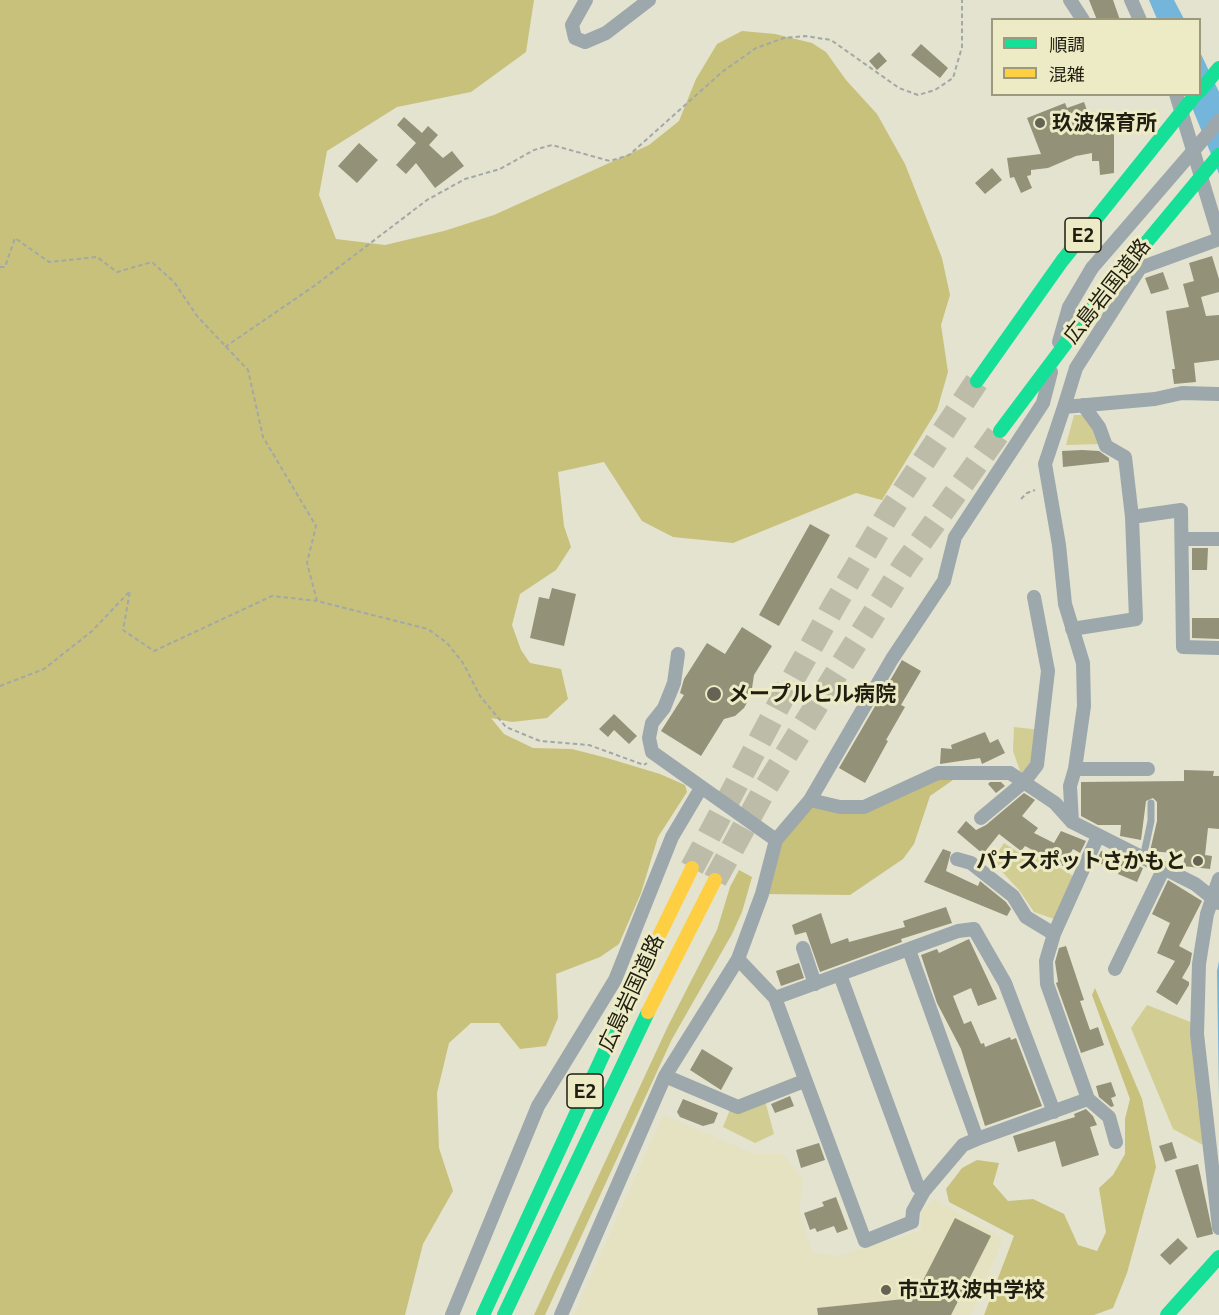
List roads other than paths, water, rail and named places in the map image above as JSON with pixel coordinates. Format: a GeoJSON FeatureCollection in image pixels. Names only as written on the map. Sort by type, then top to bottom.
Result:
{"type":"FeatureCollection","features":[{"type":"Feature","properties":{"kind":"main road"},"geometry":{"type":"LineString","coordinates":[[1201,90],[1219,68]]}},
{"type":"Feature","properties":{"kind":"main road","name":"E2"},"geometry":{"type":"LineString","coordinates":[[977,381],[1062,261],[1194,96]]}},
{"type":"Feature","properties":{"kind":"main road","name":"広島岩国道路"},"geometry":{"type":"LineString","coordinates":[[1000,431],[1096,303],[1219,155]]}},
{"type":"Feature","properties":{"kind":"main road","name":"広島岩国道路"},"geometry":{"type":"LineString","coordinates":[[483,1315],[634,987],[692,868]]}},
{"type":"Feature","properties":{"kind":"main road","name":"広島岩国道路"},"geometry":{"type":"LineString","coordinates":[[504,1315],[661,984],[715,880]]}},
{"type":"Feature","properties":{"kind":"main road"},"geometry":{"type":"LineString","coordinates":[[1167,1315],[1219,1257]]}},
{"type":"Feature","properties":{"kind":"street"},"geometry":{"type":"LineString","coordinates":[[586,0],[572,25],[575,38],[585,42],[606,33],[649,0]]}},
{"type":"Feature","properties":{"kind":"street"},"geometry":{"type":"LineString","coordinates":[[1070,0],[1082,18]]}},
{"type":"Feature","properties":{"kind":"street"},"geometry":{"type":"LineString","coordinates":[[1131,0],[1139,18]]}},
{"type":"Feature","properties":{"kind":"street"},"geometry":{"type":"LineString","coordinates":[[1072,822],[1070,786],[1075,769],[1084,706],[1083,663],[1065,604],[1044,464],[1076,368],[1140,268],[1219,237],[1177,96]]}},
{"type":"Feature","properties":{"kind":"street"},"geometry":{"type":"LineString","coordinates":[[561,1315],[665,1076],[738,959],[762,894],[776,840],[810,800],[892,659],[944,581],[955,537],[1042,403],[1069,307],[1092,268],[1219,121]]}},
{"type":"Feature","properties":{"kind":"street"},"geometry":{"type":"LineString","coordinates":[[1064,407],[1155,399],[1182,393],[1219,394]]}},
{"type":"Feature","properties":{"kind":"street"},"geometry":{"type":"LineString","coordinates":[[1072,629],[1136,619],[1132,517],[1125,457],[1106,446],[1099,427],[1083,405]]}},
{"type":"Feature","properties":{"kind":"street"},"geometry":{"type":"LineString","coordinates":[[1132,517],[1181,510],[1183,647],[1219,648]]}},
{"type":"Feature","properties":{"kind":"street"},"geometry":{"type":"LineString","coordinates":[[1183,539],[1219,539]]}},
{"type":"Feature","properties":{"kind":"street"},"geometry":{"type":"LineString","coordinates":[[981,818],[1024,782],[1037,765],[1048,671],[1034,597]]}},
{"type":"Feature","properties":{"kind":"street"},"geometry":{"type":"LineString","coordinates":[[678,654],[675,683],[664,708],[652,723],[649,738],[652,752],[776,840]]}},
{"type":"Feature","properties":{"kind":"street"},"geometry":{"type":"LineString","coordinates":[[1075,769],[1148,769]]}},
{"type":"Feature","properties":{"kind":"street"},"geometry":{"type":"LineString","coordinates":[[810,800],[840,807],[864,807],[938,773],[1010,773],[1054,803],[1072,822],[1195,884],[1216,900]]}},
{"type":"Feature","properties":{"kind":"street"},"geometry":{"type":"LineString","coordinates":[[452,1315],[538,1106],[615,980],[672,837],[701,788]]}},
{"type":"Feature","properties":{"kind":"street"},"geometry":{"type":"LineString","coordinates":[[1098,836],[1054,934],[1047,961],[1047,984],[1088,1099],[1109,1117],[1116,1142]]}},
{"type":"Feature","properties":{"kind":"street"},"geometry":{"type":"LineString","coordinates":[[957,859],[971,864],[1013,896],[1026,917],[1054,934]]}},
{"type":"Feature","properties":{"kind":"street"},"geometry":{"type":"LineString","coordinates":[[1115,969],[1164,868]]}},
{"type":"Feature","properties":{"kind":"street"},"geometry":{"type":"LineString","coordinates":[[1219,879],[1216,900],[1207,914],[1199,964],[1197,1034],[1219,1228]]}},
{"type":"Feature","properties":{"kind":"street"},"geometry":{"type":"LineString","coordinates":[[775,998],[958,931],[974,929],[1005,983],[1054,1112]]}},
{"type":"Feature","properties":{"kind":"street"},"geometry":{"type":"LineString","coordinates":[[803,948],[815,984]]}},
{"type":"Feature","properties":{"kind":"street"},"geometry":{"type":"LineString","coordinates":[[909,950],[977,1139]]}},
{"type":"Feature","properties":{"kind":"street"},"geometry":{"type":"LineString","coordinates":[[738,959],[775,998],[865,1241],[912,1222],[913,1211],[924,1191],[963,1145],[1088,1099]]}},
{"type":"Feature","properties":{"kind":"street"},"geometry":{"type":"LineString","coordinates":[[840,975],[918,1187],[924,1191]]}},
{"type":"Feature","properties":{"kind":"street"},"geometry":{"type":"LineString","coordinates":[[665,1076],[738,1107],[804,1080]]}},
{"type":"Feature","properties":{"kind":"lane"},"geometry":{"type":"LineString","coordinates":[[1143,858],[1151,821],[1151,803]]}},
{"type":"Feature","properties":{"kind":"water"},"geometry":{"type":"Polygon","coordinates":[[[1149,0],[1174,0],[1183,18],[1157,18],[1149,0]]]}},
{"type":"Feature","properties":{"kind":"water"},"geometry":{"type":"Polygon","coordinates":[[[1201,54],[1219,92],[1219,174],[1187,96],[1201,96],[1201,54]]]}},
{"type":"Feature","properties":{"kind":"water"},"geometry":{"type":"Polygon","coordinates":[[[1219,961],[1219,1098],[1217,971],[1219,961]]]}},
{"type":"Feature","properties":{"kind":"tunnel"},"geometry":{"type":"LineString","coordinates":[[692,868],[835,604],[887,516],[977,381]]}},
{"type":"Feature","properties":{"kind":"tunnel"},"geometry":{"type":"LineString","coordinates":[[715,880],[766,787],[905,564],[1000,431]]}},
{"type":"Feature","properties":{"kind":"place","name":"玖波保育所"},"geometry":{"type":"Point","coordinates":[1040,123]}},
{"type":"Feature","properties":{"kind":"place","name":"メープルヒル病院"},"geometry":{"type":"Point","coordinates":[714,694]}},
{"type":"Feature","properties":{"kind":"place","name":"パナスポットさかもと"},"geometry":{"type":"Point","coordinates":[1198,861]}},
{"type":"Feature","properties":{"kind":"place","name":"市立玖波中学校"},"geometry":{"type":"Point","coordinates":[886,1290]}}]}
